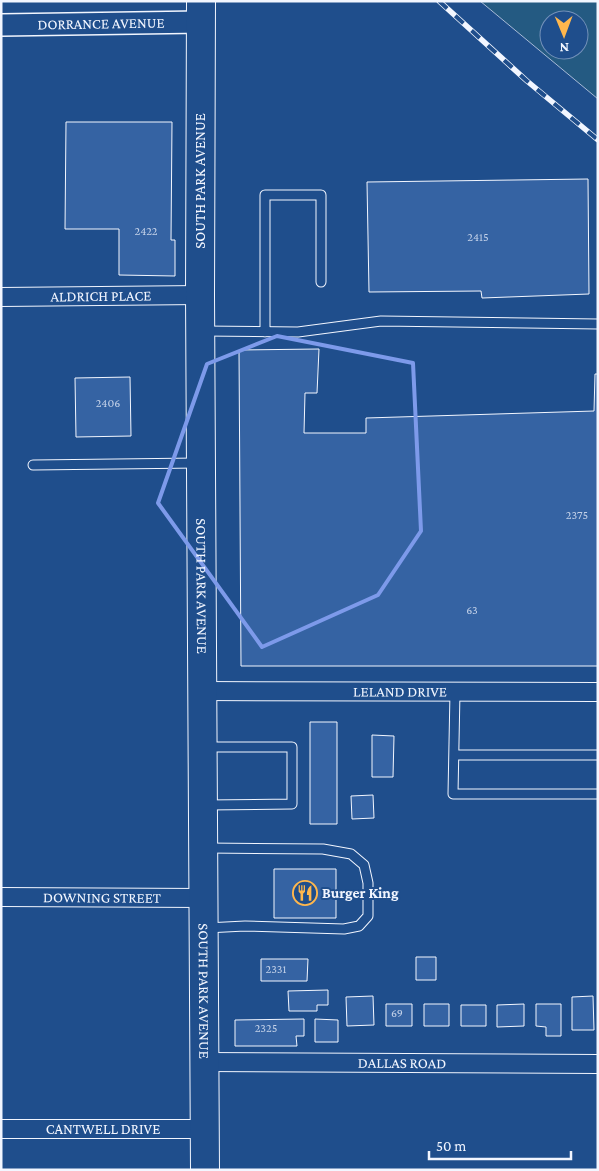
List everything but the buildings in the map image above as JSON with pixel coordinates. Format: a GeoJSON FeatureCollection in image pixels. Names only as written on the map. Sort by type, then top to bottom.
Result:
{"type":"FeatureCollection","features":[{"type":"Feature","properties":{"kind":"main road","name":"SOUTH PARK AVENUE"},"geometry":{"type":"LineString","coordinates":[[201,12],[200,331],[205,1170]]}},
{"type":"Feature","properties":{"kind":"street","name":"DORRANCE AVENUE"},"geometry":{"type":"LineString","coordinates":[[1,25],[201,12]]}},
{"type":"Feature","properties":{"kind":"street","name":"ALDRICH PLACE"},"geometry":{"type":"LineString","coordinates":[[1,297],[200,295]]}},
{"type":"Feature","properties":{"kind":"street","name":"LELAND DRIVE"},"geometry":{"type":"LineString","coordinates":[[202,692],[598,692]]}},
{"type":"Feature","properties":{"kind":"street","name":"DOWNING STREET"},"geometry":{"type":"LineString","coordinates":[[1,897],[203,898]]}},
{"type":"Feature","properties":{"kind":"street","name":"DALLAS ROAD"},"geometry":{"type":"LineString","coordinates":[[204,1062],[598,1064]]}},
{"type":"Feature","properties":{"kind":"street","name":"CANTWELL DRIVE"},"geometry":{"type":"LineString","coordinates":[[1,1129],[205,1129]]}},
{"type":"Feature","properties":{"kind":"lane"},"geometry":{"type":"LineString","coordinates":[[265,332],[266,195],[322,195],[321,282]]}},
{"type":"Feature","properties":{"kind":"lane"},"geometry":{"type":"LineString","coordinates":[[200,331],[298,332],[381,321],[598,324]]}},
{"type":"Feature","properties":{"kind":"lane"},"geometry":{"type":"LineString","coordinates":[[33,465],[201,463]]}},
{"type":"Feature","properties":{"kind":"lane"},"geometry":{"type":"LineString","coordinates":[[455,692],[453,794],[598,794]]}},
{"type":"Feature","properties":{"kind":"lane"},"geometry":{"type":"LineString","coordinates":[[202,747],[292,747],[292,804],[203,805]]}},
{"type":"Feature","properties":{"kind":"lane"},"geometry":{"type":"LineString","coordinates":[[454,755],[598,755]]}},
{"type":"Feature","properties":{"kind":"lane"},"geometry":{"type":"LineString","coordinates":[[203,848],[323,849],[351,854],[364,865],[368,883],[368,916],[359,926],[344,930],[245,926],[204,928]]}},
{"type":"Feature","properties":{"kind":"highlighted area"},"geometry":{"type":"Polygon","coordinates":[[[277,336],[413,363],[421,531],[378,595],[262,647],[158,503],[207,364],[277,336]]]}},
{"type":"Feature","properties":{"kind":"shaded area"},"geometry":{"type":"Polygon","coordinates":[[[480,1],[598,1],[598,99],[551,60],[589,60],[589,10],[539,10],[539,50],[480,1]]]}},
{"type":"Feature","properties":{"kind":"railway"},"geometry":{"type":"LineString","coordinates":[[439,1],[527,81],[598,140]]}},
{"type":"Feature","properties":{"kind":"place","name":"Burger King"},"geometry":{"type":"Point","coordinates":[305,893]}}]}
